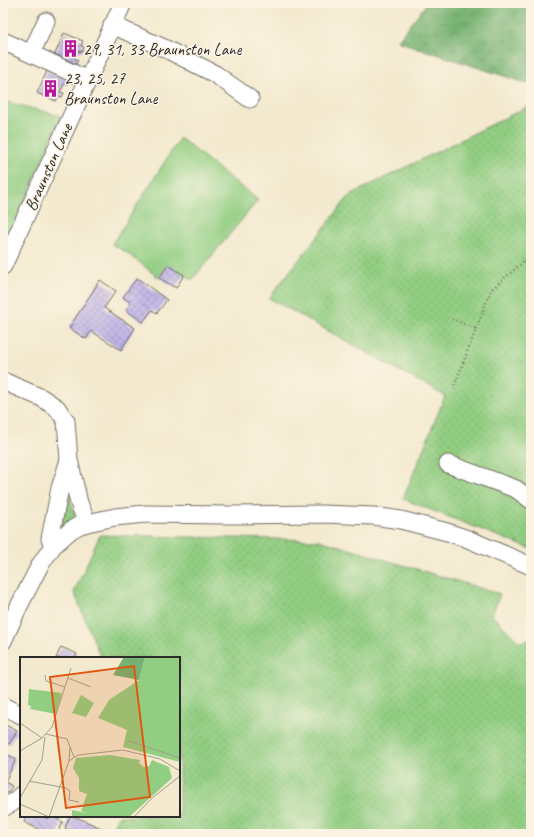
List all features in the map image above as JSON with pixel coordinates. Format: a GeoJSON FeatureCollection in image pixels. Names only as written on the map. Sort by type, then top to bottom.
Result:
{"type":"FeatureCollection","features":[{"type":"Feature","properties":{"kind":"street","name":"Braunston Lane"},"geometry":{"type":"LineString","coordinates":[[3,266],[123,3]]}},
{"type":"Feature","properties":{"kind":"street"},"geometry":{"type":"LineString","coordinates":[[31,54],[46,21]]}},
{"type":"Feature","properties":{"kind":"street"},"geometry":{"type":"LineString","coordinates":[[112,25],[164,48],[215,74],[250,99]]}},
{"type":"Feature","properties":{"kind":"street"},"geometry":{"type":"LineString","coordinates":[[3,41],[88,80]]}},
{"type":"Feature","properties":{"kind":"street"},"geometry":{"type":"LineString","coordinates":[[3,381],[42,398],[57,408],[66,421],[69,460],[79,502],[87,523]]}},
{"type":"Feature","properties":{"kind":"street"},"geometry":{"type":"LineString","coordinates":[[53,546],[50,539],[60,488],[69,460]]}},
{"type":"Feature","properties":{"kind":"street"},"geometry":{"type":"LineString","coordinates":[[448,464],[516,488],[531,500]]}},
{"type":"Feature","properties":{"kind":"street"},"geometry":{"type":"LineString","coordinates":[[3,641],[40,565],[53,546],[72,530],[87,523],[115,517],[145,514],[322,514],[373,516],[401,520],[447,532],[468,539],[531,566]]}},
{"type":"Feature","properties":{"kind":"street"},"geometry":{"type":"LineString","coordinates":[[3,706],[20,714]]}},
{"type":"Feature","properties":{"kind":"street"},"geometry":{"type":"LineString","coordinates":[[3,808],[20,796]]}},
{"type":"Feature","properties":{"kind":"path"},"geometry":{"type":"LineString","coordinates":[[453,389],[491,290],[531,256]]}},
{"type":"Feature","properties":{"kind":"path"},"geometry":{"type":"LineString","coordinates":[[452,319],[476,329]]}},
{"type":"Feature","properties":{"kind":"green space"},"geometry":{"type":"Polygon","coordinates":[[[427,3],[531,3],[531,85],[397,41],[427,3]]]}},
{"type":"Feature","properties":{"kind":"green space"},"geometry":{"type":"Polygon","coordinates":[[[3,101],[61,116],[8,240],[3,238],[3,101]]]}},
{"type":"Feature","properties":{"kind":"green space"},"geometry":{"type":"Polygon","coordinates":[[[531,105],[531,549],[403,499],[445,396],[269,298],[350,195],[531,105]]]}},
{"type":"Feature","properties":{"kind":"green space"},"geometry":{"type":"Polygon","coordinates":[[[180,138],[258,200],[192,280],[168,265],[159,278],[126,252],[112,244],[180,138]]]}},
{"type":"Feature","properties":{"kind":"green space"},"geometry":{"type":"Polygon","coordinates":[[[68,492],[75,515],[61,527],[68,492]]]}},
{"type":"Feature","properties":{"kind":"green space"},"geometry":{"type":"Polygon","coordinates":[[[100,535],[319,540],[500,594],[492,615],[519,642],[531,640],[531,830],[525,834],[109,834],[118,817],[180,817],[180,657],[101,657],[74,592],[100,535]]]}},
{"type":"Feature","properties":{"kind":"building","name":"29, 31, 33 Braunston Lane"},"geometry":{"type":"Polygon","coordinates":[[[64,33],[83,41],[81,46],[84,47],[82,52],[78,51],[75,59],[78,60],[76,64],[55,54],[64,33]]]}},
{"type":"Feature","properties":{"kind":"building","name":"23, 25, 27 Braunston Lane"},"geometry":{"type":"Polygon","coordinates":[[[47,71],[69,80],[68,84],[65,83],[60,92],[64,93],[62,97],[59,96],[56,101],[37,93],[47,71]]]}},
{"type":"Feature","properties":{"kind":"building"},"geometry":{"type":"Polygon","coordinates":[[[168,265],[184,275],[176,288],[159,278],[168,265]]]}},
{"type":"Feature","properties":{"kind":"building"},"geometry":{"type":"Polygon","coordinates":[[[137,278],[167,300],[157,313],[152,310],[143,322],[126,310],[131,303],[123,297],[137,278]]]}},
{"type":"Feature","properties":{"kind":"building"},"geometry":{"type":"Polygon","coordinates":[[[100,280],[116,291],[104,308],[135,328],[121,350],[91,331],[86,339],[69,328],[100,280]]]}},
{"type":"Feature","properties":{"kind":"building"},"geometry":{"type":"Polygon","coordinates":[[[61,647],[77,654],[76,657],[56,657],[61,647]]]}},
{"type":"Feature","properties":{"kind":"building"},"geometry":{"type":"Polygon","coordinates":[[[3,720],[6,721],[4,724],[17,731],[9,744],[3,741],[3,720]]]}},
{"type":"Feature","properties":{"kind":"building"},"geometry":{"type":"Polygon","coordinates":[[[6,754],[16,759],[5,782],[12,786],[8,793],[3,791],[3,761],[6,754]]]}},
{"type":"Feature","properties":{"kind":"building"},"geometry":{"type":"Polygon","coordinates":[[[26,817],[44,817],[48,819],[49,817],[52,817],[63,822],[57,834],[43,834],[44,832],[24,822],[26,817]]]}},
{"type":"Feature","properties":{"kind":"building"},"geometry":{"type":"Polygon","coordinates":[[[70,817],[76,817],[103,829],[101,834],[78,834],[65,828],[70,817]]]}},
{"type":"Feature","properties":{"kind":"place","name":"29, 31, 33 Braunston Lane"},"geometry":{"type":"Point","coordinates":[70,49]}},
{"type":"Feature","properties":{"kind":"place","name":"23, 25, 27 Braunston Lane"},"geometry":{"type":"Point","coordinates":[51,88]}}]}
